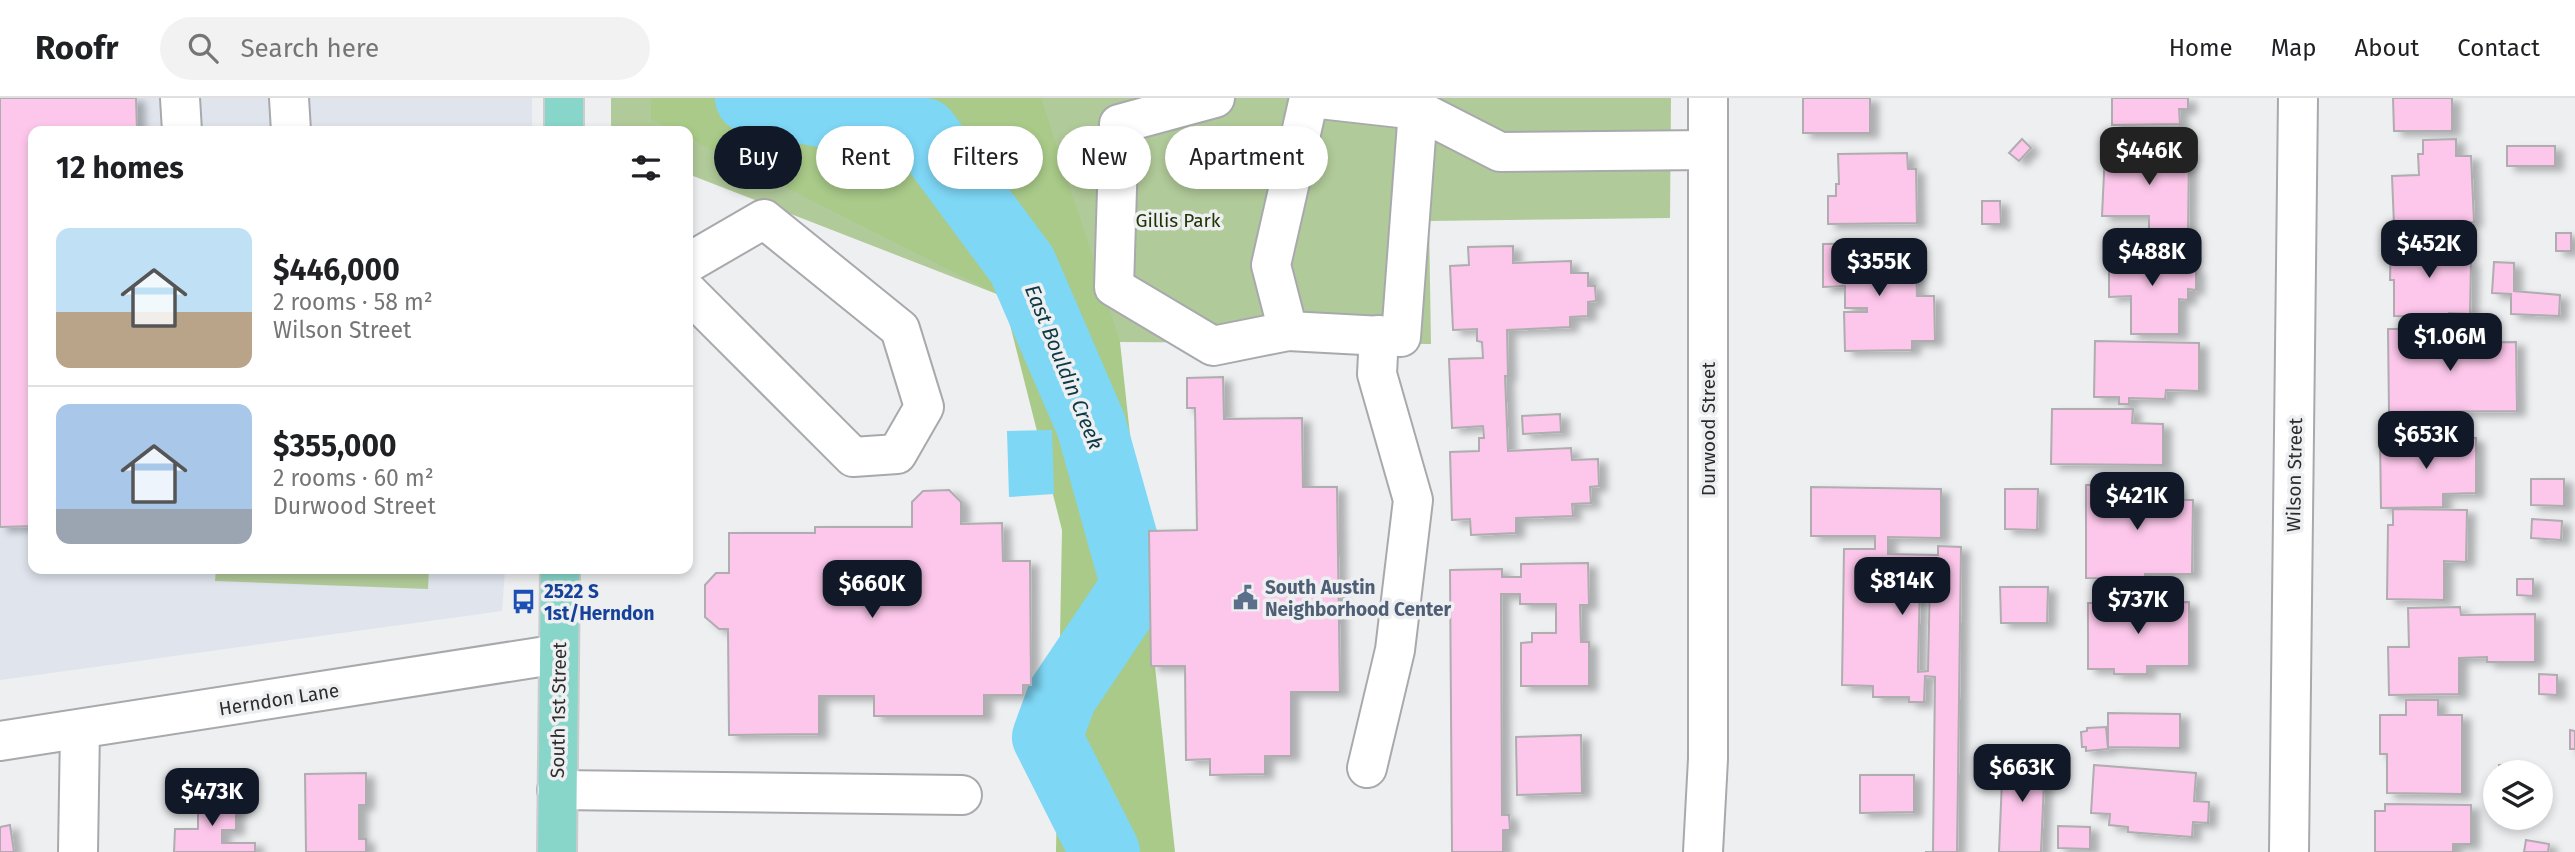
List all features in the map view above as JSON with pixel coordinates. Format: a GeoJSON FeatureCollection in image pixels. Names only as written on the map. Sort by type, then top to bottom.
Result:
{"type":"FeatureCollection","features":[{"type":"Feature","properties":{"kind":"main road"},"geometry":{"type":"LineString","coordinates":[[564,98],[564,126]]}},
{"type":"Feature","properties":{"kind":"main road","name":"South 1st Street"},"geometry":{"type":"LineString","coordinates":[[557,852],[559,574]]}},
{"type":"Feature","properties":{"kind":"street"},"geometry":{"type":"LineString","coordinates":[[180,98],[182,126]]}},
{"type":"Feature","properties":{"kind":"street"},"geometry":{"type":"LineString","coordinates":[[289,98],[291,126]]}},
{"type":"Feature","properties":{"kind":"street"},"geometry":{"type":"LineString","coordinates":[[1215,98],[1119,124],[1114,286],[1213,346],[1288,331],[1401,337],[1418,110]]}},
{"type":"Feature","properties":{"kind":"street"},"geometry":{"type":"LineString","coordinates":[[1288,331],[1271,265],[1310,98],[1418,110],[1500,152],[1708,150]]}},
{"type":"Feature","properties":{"kind":"street","name":"Durwood Street"},"geometry":{"type":"LineString","coordinates":[[1703,852],[1709,760],[1708,98]]}},
{"type":"Feature","properties":{"kind":"street","name":"Wilson Street"},"geometry":{"type":"LineString","coordinates":[[2289,852],[2298,98]]}},
{"type":"Feature","properties":{"kind":"street"},"geometry":{"type":"LineString","coordinates":[[693,260],[764,219],[900,329],[924,407],[897,454],[853,457],[693,297]]}},
{"type":"Feature","properties":{"kind":"street"},"geometry":{"type":"LineString","coordinates":[[1367,768],[1395,650],[1413,500],[1377,374],[1379,335]]}},
{"type":"Feature","properties":{"kind":"street","name":"Herndon Lane"},"geometry":{"type":"LineString","coordinates":[[0,741],[559,654]]}},
{"type":"Feature","properties":{"kind":"street"},"geometry":{"type":"LineString","coordinates":[[78,852],[80,730]]}},
{"type":"Feature","properties":{"kind":"street"},"geometry":{"type":"LineString","coordinates":[[557,790],[962,795]]}},
{"type":"Feature","properties":{"kind":"shaded area"},"geometry":{"type":"Polygon","coordinates":[[[0,98],[532,98],[532,126],[28,126],[28,574],[505,574],[502,611],[0,680],[0,98]]]}},
{"type":"Feature","properties":{"kind":"green space","name":"Gillis Park"},"geometry":{"type":"Polygon","coordinates":[[[611,98],[1671,98],[1670,218],[1429,221],[1431,344],[1120,342],[727,189],[802,189],[802,126],[714,126],[714,184],[693,176],[693,126],[611,126],[611,98]]]}},
{"type":"Feature","properties":{"kind":"green space"},"geometry":{"type":"Polygon","coordinates":[[[651,98],[1041,98],[1057,147],[1057,189],[1070,189],[1120,342],[1175,852],[1056,852],[1062,530],[1003,297],[789,189],[802,189],[802,126],[714,126],[714,151],[693,141],[693,126],[665,126],[651,119],[651,98]]]}},
{"type":"Feature","properties":{"kind":"green space"},"geometry":{"type":"Polygon","coordinates":[[[216,574],[429,574],[428,589],[215,581],[216,574]]]}},
{"type":"Feature","properties":{"kind":"water"},"geometry":{"type":"Polygon","coordinates":[[[1052,430],[1054,494],[1009,497],[1007,431],[1052,430]]]}},
{"type":"Feature","properties":{"kind":"building"},"geometry":{"type":"Polygon","coordinates":[[[0,98],[136,98],[137,126],[28,126],[28,526],[0,527],[0,98]]]}},
{"type":"Feature","properties":{"kind":"building"},"geometry":{"type":"Polygon","coordinates":[[[1803,98],[1870,98],[1870,133],[1803,133],[1803,98]]]}},
{"type":"Feature","properties":{"kind":"building"},"geometry":{"type":"Polygon","coordinates":[[[2112,98],[2188,98],[2188,109],[2179,109],[2180,124],[2112,125],[2112,98]]]}},
{"type":"Feature","properties":{"kind":"building"},"geometry":{"type":"Polygon","coordinates":[[[2393,98],[2452,98],[2452,131],[2394,131],[2393,98]]]}},
{"type":"Feature","properties":{"kind":"building"},"geometry":{"type":"Polygon","coordinates":[[[2022,139],[2031,148],[2019,161],[2009,153],[2022,139]]]}},
{"type":"Feature","properties":{"kind":"building"},"geometry":{"type":"Polygon","coordinates":[[[2456,139],[2456,156],[2471,156],[2474,222],[2394,225],[2392,176],[2419,175],[2418,154],[2423,154],[2423,140],[2456,139]]]}},
{"type":"Feature","properties":{"kind":"building"},"geometry":{"type":"Polygon","coordinates":[[[2507,146],[2555,146],[2555,166],[2507,166],[2507,146]]]}},
{"type":"Feature","properties":{"kind":"building"},"geometry":{"type":"Polygon","coordinates":[[[2114,148],[2189,150],[2188,234],[2149,233],[2149,216],[2102,216],[2105,152],[2114,153],[2114,148]]]}},
{"type":"Feature","properties":{"kind":"building"},"geometry":{"type":"Polygon","coordinates":[[[1907,153],[1908,169],[1916,169],[1917,223],[1828,224],[1828,196],[1836,196],[1836,184],[1839,184],[1838,154],[1907,153]]]}},
{"type":"Feature","properties":{"kind":"building"},"geometry":{"type":"Polygon","coordinates":[[[1982,201],[2000,201],[2001,224],[1982,224],[1982,201]]]}},
{"type":"Feature","properties":{"kind":"building"},"geometry":{"type":"Polygon","coordinates":[[[2556,233],[2571,233],[2571,251],[2556,251],[2556,233]]]}},
{"type":"Feature","properties":{"kind":"building"},"geometry":{"type":"Polygon","coordinates":[[[2391,241],[2449,242],[2449,261],[2471,261],[2470,314],[2449,313],[2449,317],[2394,316],[2394,280],[2390,280],[2391,241]]]}},
{"type":"Feature","properties":{"kind":"building"},"geometry":{"type":"Polygon","coordinates":[[[1892,243],[1892,263],[1916,263],[1917,296],[1934,296],[1935,341],[1912,341],[1912,350],[1845,351],[1844,312],[1867,312],[1867,308],[1845,308],[1845,286],[1823,287],[1823,244],[1892,243]]]}},
{"type":"Feature","properties":{"kind":"building"},"geometry":{"type":"Polygon","coordinates":[[[1513,246],[1513,263],[1571,261],[1571,273],[1588,273],[1588,286],[1595,286],[1596,301],[1588,302],[1588,316],[1570,317],[1570,327],[1507,330],[1508,376],[1505,376],[1508,451],[1571,448],[1572,460],[1598,459],[1599,486],[1590,487],[1591,503],[1572,504],[1573,516],[1516,518],[1516,533],[1471,535],[1470,519],[1452,520],[1450,452],[1479,451],[1479,438],[1484,438],[1483,426],[1452,428],[1449,359],[1483,358],[1482,342],[1477,341],[1477,329],[1453,330],[1450,266],[1469,265],[1468,247],[1513,246]]]}},
{"type":"Feature","properties":{"kind":"building"},"geometry":{"type":"Polygon","coordinates":[[[2109,251],[2189,252],[2189,269],[2196,269],[2196,290],[2188,289],[2188,300],[2179,299],[2179,334],[2131,334],[2131,296],[2109,297],[2109,251]]]}},
{"type":"Feature","properties":{"kind":"building"},"geometry":{"type":"Polygon","coordinates":[[[2494,262],[2514,263],[2514,291],[2560,295],[2559,316],[2511,314],[2511,294],[2492,293],[2494,262]]]}},
{"type":"Feature","properties":{"kind":"building"},"geometry":{"type":"Polygon","coordinates":[[[2388,329],[2451,329],[2451,343],[2516,342],[2517,411],[2389,412],[2388,329]]]}},
{"type":"Feature","properties":{"kind":"building"},"geometry":{"type":"Polygon","coordinates":[[[2095,341],[2199,343],[2199,391],[2166,390],[2165,399],[2129,398],[2129,404],[2119,404],[2119,397],[2094,397],[2095,341]]]}},
{"type":"Feature","properties":{"kind":"building","name":"South Austin Neighborhood Center"},"geometry":{"type":"Polygon","coordinates":[[[1223,377],[1224,419],[1302,418],[1303,487],[1337,487],[1340,692],[1291,692],[1291,756],[1265,756],[1265,774],[1210,775],[1210,759],[1186,760],[1185,666],[1151,666],[1149,531],[1197,530],[1195,408],[1187,408],[1187,378],[1223,377]]]}},
{"type":"Feature","properties":{"kind":"building"},"geometry":{"type":"Polygon","coordinates":[[[2052,409],[2133,409],[2132,423],[2163,424],[2163,465],[2051,464],[2052,409]]]}},
{"type":"Feature","properties":{"kind":"building"},"geometry":{"type":"Polygon","coordinates":[[[1560,414],[1561,432],[1523,434],[1522,416],[1560,414]]]}},
{"type":"Feature","properties":{"kind":"building"},"geometry":{"type":"Polygon","coordinates":[[[2476,438],[2476,493],[2443,494],[2443,507],[2381,508],[2380,439],[2476,438]]]}},
{"type":"Feature","properties":{"kind":"building"},"geometry":{"type":"Polygon","coordinates":[[[2531,479],[2564,479],[2564,506],[2531,505],[2531,479]]]}},
{"type":"Feature","properties":{"kind":"building"},"geometry":{"type":"Polygon","coordinates":[[[2086,485],[2153,485],[2153,488],[2177,488],[2177,500],[2193,500],[2192,574],[2145,574],[2145,579],[2086,578],[2086,485]]]}},
{"type":"Feature","properties":{"kind":"building"},"geometry":{"type":"Polygon","coordinates":[[[1811,487],[1941,489],[1941,538],[1888,537],[1888,554],[1938,555],[1938,546],[1961,547],[1957,852],[1933,852],[1935,677],[1925,676],[1924,702],[1909,702],[1909,697],[1873,697],[1873,686],[1842,685],[1844,549],[1875,549],[1875,536],[1811,536],[1811,487]],[[1920,577],[1918,672],[1928,671],[1930,578],[1920,577]]]}},
{"type":"Feature","properties":{"kind":"building"},"geometry":{"type":"Polygon","coordinates":[[[2005,489],[2038,489],[2037,530],[2005,529],[2005,489]]]}},
{"type":"Feature","properties":{"kind":"building"},"geometry":{"type":"Polygon","coordinates":[[[949,490],[961,502],[961,524],[1002,523],[1003,561],[1030,561],[1031,685],[1023,685],[1023,695],[984,695],[984,716],[874,716],[874,696],[819,696],[819,734],[729,735],[728,629],[719,629],[705,617],[705,585],[716,573],[729,573],[729,533],[815,533],[815,527],[912,527],[912,502],[923,491],[949,490]]]}},
{"type":"Feature","properties":{"kind":"building"},"geometry":{"type":"Polygon","coordinates":[[[2393,509],[2467,510],[2466,562],[2444,561],[2444,600],[2387,599],[2388,525],[2393,525],[2393,509]]]}},
{"type":"Feature","properties":{"kind":"building"},"geometry":{"type":"Polygon","coordinates":[[[2532,519],[2562,521],[2561,540],[2531,538],[2532,519]]]}},
{"type":"Feature","properties":{"kind":"building"},"geometry":{"type":"Polygon","coordinates":[[[1588,563],[1589,605],[1580,605],[1581,642],[1589,642],[1589,686],[1521,686],[1521,643],[1532,642],[1532,633],[1556,633],[1556,604],[1520,604],[1520,594],[1501,594],[1502,815],[1509,815],[1510,830],[1503,830],[1503,852],[1452,852],[1450,570],[1502,569],[1502,577],[1521,577],[1521,564],[1588,563]]]}},
{"type":"Feature","properties":{"kind":"building"},"geometry":{"type":"Polygon","coordinates":[[[2517,579],[2533,579],[2533,596],[2517,595],[2517,579]]]}},
{"type":"Feature","properties":{"kind":"building"},"geometry":{"type":"Polygon","coordinates":[[[2000,587],[2048,587],[2047,623],[2001,623],[2000,587]]]}},
{"type":"Feature","properties":{"kind":"building"},"geometry":{"type":"Polygon","coordinates":[[[2189,602],[2189,666],[2147,666],[2147,674],[2114,674],[2114,669],[2088,669],[2088,603],[2189,602]]]}},
{"type":"Feature","properties":{"kind":"building"},"geometry":{"type":"Polygon","coordinates":[[[2460,607],[2461,615],[2535,614],[2535,662],[2487,662],[2487,657],[2459,658],[2459,694],[2389,695],[2388,647],[2409,647],[2408,608],[2460,607]]]}},
{"type":"Feature","properties":{"kind":"building"},"geometry":{"type":"Polygon","coordinates":[[[2539,674],[2557,675],[2557,695],[2539,694],[2539,674]]]}},
{"type":"Feature","properties":{"kind":"building"},"geometry":{"type":"Polygon","coordinates":[[[2406,700],[2438,700],[2438,715],[2462,715],[2462,794],[2387,793],[2387,754],[2380,754],[2380,715],[2406,715],[2406,700]]]}},
{"type":"Feature","properties":{"kind":"building"},"geometry":{"type":"Polygon","coordinates":[[[2108,713],[2180,714],[2180,748],[2108,747],[2108,713]]]}},
{"type":"Feature","properties":{"kind":"building"},"geometry":{"type":"Polygon","coordinates":[[[2106,727],[2108,749],[2086,751],[2086,747],[2082,747],[2081,732],[2087,731],[2087,728],[2106,727]]]}},
{"type":"Feature","properties":{"kind":"building"},"geometry":{"type":"Polygon","coordinates":[[[2570,730],[2575,731],[2575,749],[2570,749],[2570,730]]]}},
{"type":"Feature","properties":{"kind":"building"},"geometry":{"type":"Polygon","coordinates":[[[1581,735],[1582,793],[1517,795],[1516,737],[1581,735]]]}},
{"type":"Feature","properties":{"kind":"building"},"geometry":{"type":"Polygon","coordinates":[[[2003,756],[2045,758],[2041,852],[1999,852],[2003,756]]]}},
{"type":"Feature","properties":{"kind":"building"},"geometry":{"type":"Polygon","coordinates":[[[2094,765],[2196,773],[2194,801],[2209,802],[2208,823],[2193,822],[2192,837],[2128,832],[2128,827],[2109,825],[2110,814],[2091,813],[2094,765]]]}},
{"type":"Feature","properties":{"kind":"building"},"geometry":{"type":"Polygon","coordinates":[[[366,773],[366,805],[359,805],[359,839],[366,839],[366,852],[306,852],[305,774],[366,773]]]}},
{"type":"Feature","properties":{"kind":"building"},"geometry":{"type":"Polygon","coordinates":[[[1860,775],[1914,775],[1914,812],[1860,813],[1860,775]]]}},
{"type":"Feature","properties":{"kind":"building"},"geometry":{"type":"Polygon","coordinates":[[[198,796],[236,796],[236,830],[222,830],[222,843],[255,843],[255,852],[174,852],[175,829],[198,829],[198,796]]]}},
{"type":"Feature","properties":{"kind":"building"},"geometry":{"type":"Polygon","coordinates":[[[2385,804],[2471,805],[2471,844],[2453,844],[2453,852],[2375,852],[2375,811],[2385,811],[2385,804]]]}},
{"type":"Feature","properties":{"kind":"building"},"geometry":{"type":"Polygon","coordinates":[[[10,825],[14,852],[0,852],[0,827],[10,825]]]}},
{"type":"Feature","properties":{"kind":"building"},"geometry":{"type":"Polygon","coordinates":[[[2058,826],[2090,827],[2090,849],[2058,848],[2058,826]]]}},
{"type":"Feature","properties":{"kind":"building"},"geometry":{"type":"Polygon","coordinates":[[[2526,840],[2549,844],[2548,852],[2524,852],[2526,840]]]}},
{"type":"Feature","properties":{"kind":"waterway","name":"East Bouldin Creek"},"geometry":{"type":"LineString","coordinates":[[750,98],[924,133],[1022,265],[1091,425],[1136,586],[1062,696],[1047,737],[1105,852]]}},
{"type":"Feature","properties":{"kind":"place","name":"South Austin Neighborhood Center"},"geometry":{"type":"Point","coordinates":[1245,598]}},
{"type":"Feature","properties":{"kind":"place","name":"2522 S 1st/Herndon"},"geometry":{"type":"Point","coordinates":[524,602]}}]}
